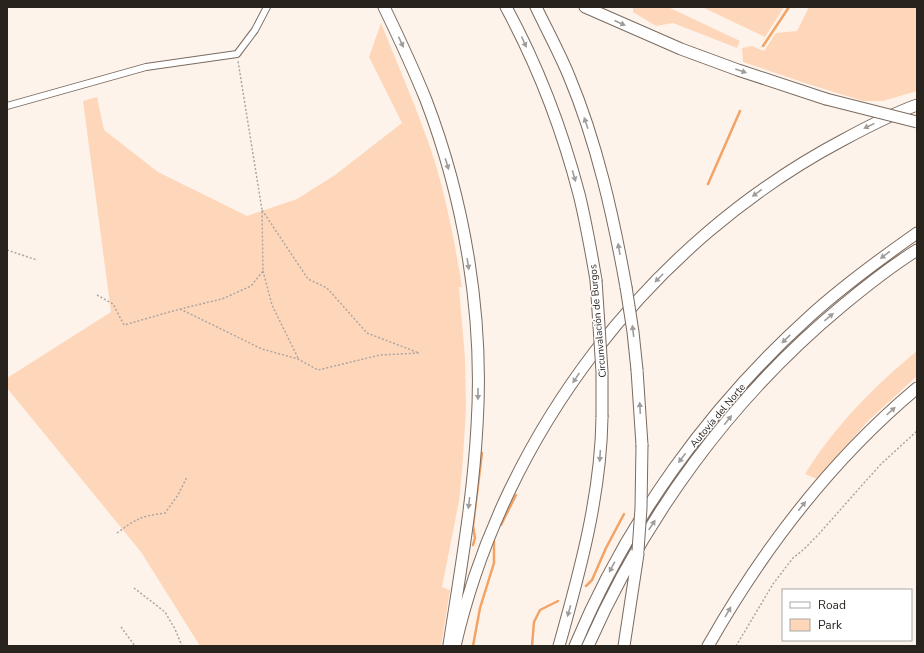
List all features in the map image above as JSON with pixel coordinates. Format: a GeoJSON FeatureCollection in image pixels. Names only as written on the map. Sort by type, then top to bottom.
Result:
{"type":"FeatureCollection","features":[{"type":"Feature","properties":{"kind":"highway"},"geometry":{"type":"LineString","coordinates":[[384,7],[412,66],[426,101],[445,158],[460,218],[472,287],[478,356],[477,426],[466,530],[449,646]]}},
{"type":"Feature","properties":{"kind":"highway","name":"Circunvalación de Burgos"},"geometry":{"type":"LineString","coordinates":[[506,7],[516,25],[558,123],[579,194],[596,280],[602,372],[602,417],[599,469],[592,514],[573,598],[559,646]]}},
{"type":"Feature","properties":{"kind":"highway"},"geometry":{"type":"LineString","coordinates":[[536,7],[569,77],[590,137],[612,212],[633,332],[642,445],[638,569],[631,646]]}},
{"type":"Feature","properties":{"kind":"highway"},"geometry":{"type":"LineString","coordinates":[[585,7],[682,49],[738,70],[826,99],[917,122]]}},
{"type":"Feature","properties":{"kind":"highway"},"geometry":{"type":"LineString","coordinates":[[456,646],[461,621],[474,577],[492,530],[510,490],[536,441],[558,405],[582,368],[618,323],[675,261],[734,210],[801,163],[870,126],[917,104]]}},
{"type":"Feature","properties":{"kind":"highway","name":"Autovía del Norte"},"geometry":{"type":"LineString","coordinates":[[575,646],[598,595],[615,563],[656,495],[678,462],[727,400],[809,316],[843,287],[917,233]]}},
{"type":"Feature","properties":{"kind":"highway","name":"Autovía del Norte"},"geometry":{"type":"LineString","coordinates":[[588,646],[612,595],[648,530],[686,472],[736,410],[758,384],[822,322],[874,279],[917,250]]}},
{"type":"Feature","properties":{"kind":"highway"},"geometry":{"type":"LineString","coordinates":[[708,646],[729,609],[781,532],[821,483],[868,433],[917,388]]}},
{"type":"Feature","properties":{"kind":"highway"},"geometry":{"type":"LineString","coordinates":[[624,646],[638,551]]}},
{"type":"Feature","properties":{"kind":"street"},"geometry":{"type":"LineString","coordinates":[[7,106],[146,66],[237,54],[255,30],[267,7]]}},
{"type":"Feature","properties":{"kind":"path"},"geometry":{"type":"LineString","coordinates":[[237,54],[262,210],[263,271],[272,305],[298,359]]}},
{"type":"Feature","properties":{"kind":"path"},"geometry":{"type":"LineString","coordinates":[[180,309],[262,349],[298,359],[318,370],[380,355],[419,353],[367,333],[327,288],[308,280],[262,210]]}},
{"type":"Feature","properties":{"kind":"path"},"geometry":{"type":"LineString","coordinates":[[7,250],[37,260]]}},
{"type":"Feature","properties":{"kind":"path"},"geometry":{"type":"LineString","coordinates":[[97,295],[113,304],[124,324],[222,299],[251,286],[263,271]]}},
{"type":"Feature","properties":{"kind":"path"},"geometry":{"type":"LineString","coordinates":[[736,646],[773,584],[789,563],[818,534],[880,465],[917,430]]}},
{"type":"Feature","properties":{"kind":"path"},"geometry":{"type":"LineString","coordinates":[[117,533],[136,520],[148,515],[165,513],[178,496],[187,477]]}},
{"type":"Feature","properties":{"kind":"path"},"geometry":{"type":"LineString","coordinates":[[134,588],[165,612],[175,629],[182,646]]}},
{"type":"Feature","properties":{"kind":"path"},"geometry":{"type":"LineString","coordinates":[[121,627],[135,646]]}},
{"type":"Feature","properties":{"kind":"green space"},"geometry":{"type":"Polygon","coordinates":[[[633,7],[668,7],[740,41],[737,48],[673,23],[656,26],[633,12],[633,7]]]}},
{"type":"Feature","properties":{"kind":"green space"},"geometry":{"type":"Polygon","coordinates":[[[702,7],[784,7],[765,37],[702,7]]]}},
{"type":"Feature","properties":{"kind":"green space"},"geometry":{"type":"Polygon","coordinates":[[[809,7],[917,7],[917,91],[883,101],[863,101],[743,62],[742,48],[752,46],[764,51],[776,33],[797,31],[809,7]]]}},
{"type":"Feature","properties":{"kind":"green space"},"geometry":{"type":"Polygon","coordinates":[[[381,23],[434,159],[450,223],[462,287],[459,287],[465,358],[466,410],[459,501],[442,587],[450,590],[441,646],[200,646],[141,552],[7,388],[7,378],[111,312],[83,101],[97,97],[104,130],[158,172],[247,216],[297,199],[335,175],[402,123],[369,57],[381,23]]]}},
{"type":"Feature","properties":{"kind":"green space"},"geometry":{"type":"Polygon","coordinates":[[[917,351],[917,376],[868,421],[817,479],[805,474],[829,440],[856,408],[885,378],[917,351]]]}},
{"type":"Feature","properties":{"kind":"waterway"},"geometry":{"type":"LineString","coordinates":[[763,46],[789,7]]}},
{"type":"Feature","properties":{"kind":"waterway"},"geometry":{"type":"LineString","coordinates":[[708,184],[740,111]]}},
{"type":"Feature","properties":{"kind":"waterway"},"geometry":{"type":"LineString","coordinates":[[473,545],[475,538],[473,526],[482,453]]}},
{"type":"Feature","properties":{"kind":"waterway"},"geometry":{"type":"LineString","coordinates":[[501,525],[516,495]]}},
{"type":"Feature","properties":{"kind":"waterway"},"geometry":{"type":"LineString","coordinates":[[586,586],[592,580],[606,548],[624,514]]}},
{"type":"Feature","properties":{"kind":"waterway"},"geometry":{"type":"LineString","coordinates":[[473,646],[480,608],[494,563],[494,541]]}},
{"type":"Feature","properties":{"kind":"waterway"},"geometry":{"type":"LineString","coordinates":[[532,646],[534,622],[540,610],[558,601]]}}]}
